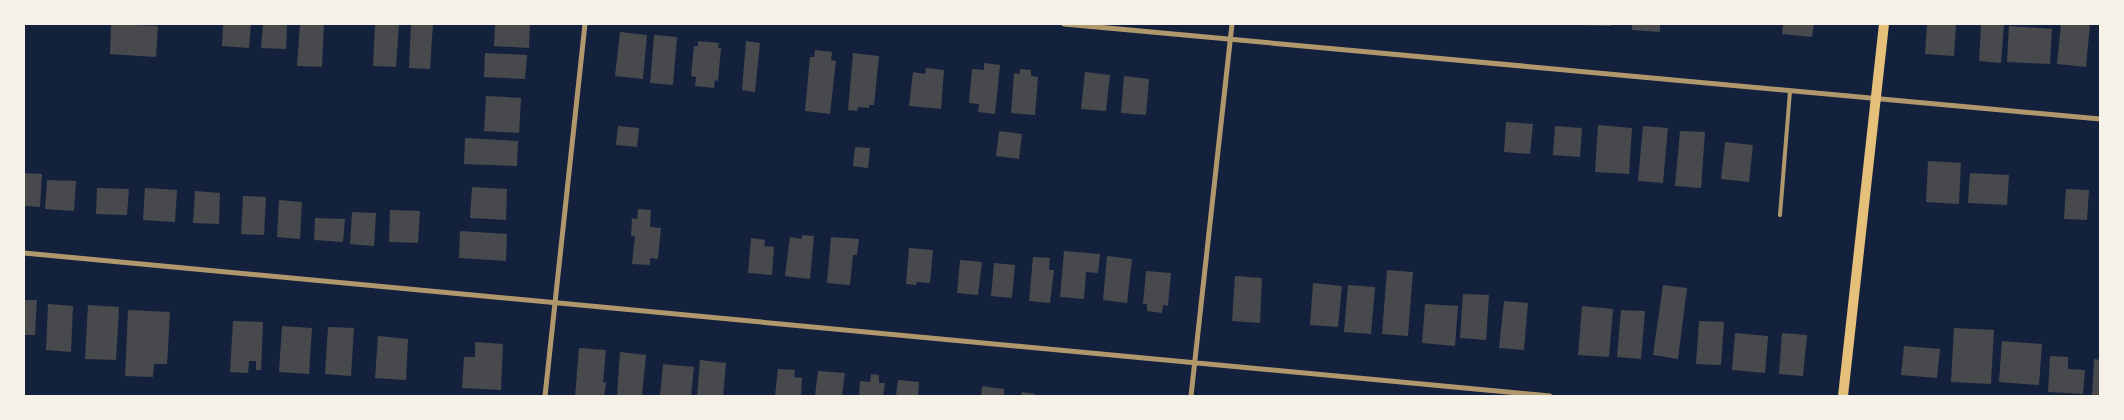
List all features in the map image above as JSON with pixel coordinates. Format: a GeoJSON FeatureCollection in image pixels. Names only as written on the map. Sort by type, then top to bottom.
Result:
{"type":"FeatureCollection","features":[{"type":"Feature","properties":{"kind":"main road"},"geometry":{"type":"LineString","coordinates":[[1843,396],[1884,24]]}},
{"type":"Feature","properties":{"kind":"street"},"geometry":{"type":"LineString","coordinates":[[545,396],[585,24]]}},
{"type":"Feature","properties":{"kind":"street"},"geometry":{"type":"LineString","coordinates":[[1064,24],[2100,119]]}},
{"type":"Feature","properties":{"kind":"street"},"geometry":{"type":"LineString","coordinates":[[1191,396],[1232,24]]}},
{"type":"Feature","properties":{"kind":"street"},"geometry":{"type":"LineString","coordinates":[[24,253],[1550,396]]}},
{"type":"Feature","properties":{"kind":"lane"},"geometry":{"type":"LineString","coordinates":[[1780,215],[1790,91]]}},
{"type":"Feature","properties":{"kind":"building"},"geometry":{"type":"Polygon","coordinates":[[[111,24],[158,26],[156,57],[110,54],[111,24]]]}},
{"type":"Feature","properties":{"kind":"building"},"geometry":{"type":"Polygon","coordinates":[[[223,24],[251,24],[249,48],[222,46],[223,24]]]}},
{"type":"Feature","properties":{"kind":"building"},"geometry":{"type":"Polygon","coordinates":[[[263,24],[287,24],[286,49],[261,48],[263,24]]]}},
{"type":"Feature","properties":{"kind":"building"},"geometry":{"type":"Polygon","coordinates":[[[300,24],[324,24],[322,67],[297,66],[300,24]]]}},
{"type":"Feature","properties":{"kind":"building"},"geometry":{"type":"Polygon","coordinates":[[[375,24],[399,24],[396,67],[373,66],[375,24]]]}},
{"type":"Feature","properties":{"kind":"building"},"geometry":{"type":"Polygon","coordinates":[[[411,24],[433,24],[430,69],[409,68],[411,24]]]}},
{"type":"Feature","properties":{"kind":"building"},"geometry":{"type":"Polygon","coordinates":[[[495,24],[530,24],[529,48],[494,46],[495,24]]]}},
{"type":"Feature","properties":{"kind":"building"},"geometry":{"type":"Polygon","coordinates":[[[1611,24],[1611,26],[1580,25],[1611,24]]]}},
{"type":"Feature","properties":{"kind":"building"},"geometry":{"type":"Polygon","coordinates":[[[1632,24],[1660,24],[1660,32],[1632,30],[1632,24]]]}},
{"type":"Feature","properties":{"kind":"building"},"geometry":{"type":"Polygon","coordinates":[[[1783,24],[1814,24],[1812,37],[1782,34],[1783,24]]]}},
{"type":"Feature","properties":{"kind":"building"},"geometry":{"type":"Polygon","coordinates":[[[1927,24],[1956,24],[1954,56],[1925,54],[1927,24]]]}},
{"type":"Feature","properties":{"kind":"building"},"geometry":{"type":"Polygon","coordinates":[[[1981,24],[2004,24],[2001,63],[1979,61],[1981,24]]]}},
{"type":"Feature","properties":{"kind":"building"},"geometry":{"type":"Polygon","coordinates":[[[2061,24],[2090,24],[2086,67],[2057,64],[2061,24]]]}},
{"type":"Feature","properties":{"kind":"building"},"geometry":{"type":"Polygon","coordinates":[[[2009,26],[2052,29],[2050,64],[2007,62],[2009,26]]]}},
{"type":"Feature","properties":{"kind":"building"},"geometry":{"type":"Polygon","coordinates":[[[620,32],[647,35],[643,79],[615,76],[620,32]]]}},
{"type":"Feature","properties":{"kind":"building"},"geometry":{"type":"Polygon","coordinates":[[[654,35],[677,37],[673,85],[650,83],[654,35]]]}},
{"type":"Feature","properties":{"kind":"building"},"geometry":{"type":"Polygon","coordinates":[[[698,41],[719,43],[718,48],[721,48],[718,81],[715,80],[714,88],[695,86],[696,77],[691,76],[694,46],[698,46],[698,41]]]}},
{"type":"Feature","properties":{"kind":"building"},"geometry":{"type":"Polygon","coordinates":[[[746,41],[760,43],[755,92],[742,90],[746,41]]]}},
{"type":"Feature","properties":{"kind":"building"},"geometry":{"type":"Polygon","coordinates":[[[815,50],[832,52],[831,60],[836,61],[830,114],[805,111],[810,57],[814,57],[815,50]]]}},
{"type":"Feature","properties":{"kind":"building"},"geometry":{"type":"Polygon","coordinates":[[[485,53],[527,55],[525,79],[484,77],[485,53]]]}},
{"type":"Feature","properties":{"kind":"building"},"geometry":{"type":"Polygon","coordinates":[[[853,53],[879,56],[874,105],[869,105],[869,108],[858,107],[857,111],[848,110],[853,53]]]}},
{"type":"Feature","properties":{"kind":"building"},"geometry":{"type":"Polygon","coordinates":[[[984,63],[1000,65],[995,114],[978,112],[979,104],[969,103],[972,69],[984,70],[984,63]]]}},
{"type":"Feature","properties":{"kind":"building"},"geometry":{"type":"Polygon","coordinates":[[[926,68],[944,70],[941,109],[909,106],[913,72],[925,74],[926,68]]]}},
{"type":"Feature","properties":{"kind":"building"},"geometry":{"type":"Polygon","coordinates":[[[1020,69],[1031,70],[1031,76],[1038,77],[1035,115],[1011,113],[1014,73],[1020,74],[1020,69]]]}},
{"type":"Feature","properties":{"kind":"building"},"geometry":{"type":"Polygon","coordinates":[[[1085,72],[1110,75],[1106,111],[1081,109],[1085,72]]]}},
{"type":"Feature","properties":{"kind":"building"},"geometry":{"type":"Polygon","coordinates":[[[1124,76],[1149,79],[1146,115],[1121,113],[1124,76]]]}},
{"type":"Feature","properties":{"kind":"building"},"geometry":{"type":"Polygon","coordinates":[[[486,96],[521,98],[519,133],[484,131],[486,96]]]}},
{"type":"Feature","properties":{"kind":"building"},"geometry":{"type":"Polygon","coordinates":[[[1506,122],[1533,124],[1530,154],[1504,152],[1506,122]]]}},
{"type":"Feature","properties":{"kind":"building"},"geometry":{"type":"Polygon","coordinates":[[[1598,125],[1632,128],[1629,174],[1595,172],[1598,125]]]}},
{"type":"Feature","properties":{"kind":"building"},"geometry":{"type":"Polygon","coordinates":[[[618,126],[639,128],[637,147],[616,145],[618,126]]]}},
{"type":"Feature","properties":{"kind":"building"},"geometry":{"type":"Polygon","coordinates":[[[1555,126],[1582,128],[1580,157],[1553,155],[1555,126]]]}},
{"type":"Feature","properties":{"kind":"building"},"geometry":{"type":"Polygon","coordinates":[[[1643,126],[1668,128],[1663,183],[1638,181],[1643,126]]]}},
{"type":"Feature","properties":{"kind":"building"},"geometry":{"type":"Polygon","coordinates":[[[999,131],[1022,134],[1019,159],[996,156],[999,131]]]}},
{"type":"Feature","properties":{"kind":"building"},"geometry":{"type":"Polygon","coordinates":[[[1680,131],[1705,132],[1701,188],[1675,186],[1680,131]]]}},
{"type":"Feature","properties":{"kind":"building"},"geometry":{"type":"Polygon","coordinates":[[[465,138],[518,141],[517,166],[464,164],[465,138]]]}},
{"type":"Feature","properties":{"kind":"building"},"geometry":{"type":"Polygon","coordinates":[[[1725,142],[1753,145],[1749,182],[1721,179],[1725,142]]]}},
{"type":"Feature","properties":{"kind":"building"},"geometry":{"type":"Polygon","coordinates":[[[855,147],[870,148],[868,168],[853,166],[855,147]]]}},
{"type":"Feature","properties":{"kind":"building"},"geometry":{"type":"Polygon","coordinates":[[[1928,161],[1961,163],[1959,204],[1926,202],[1928,161]]]}},
{"type":"Feature","properties":{"kind":"building"},"geometry":{"type":"Polygon","coordinates":[[[24,173],[42,174],[40,207],[24,206],[24,173]]]}},
{"type":"Feature","properties":{"kind":"building"},"geometry":{"type":"Polygon","coordinates":[[[1970,173],[2009,175],[2007,205],[1968,203],[1970,173]]]}},
{"type":"Feature","properties":{"kind":"building"},"geometry":{"type":"Polygon","coordinates":[[[47,180],[76,181],[74,211],[45,209],[47,180]]]}},
{"type":"Feature","properties":{"kind":"building"},"geometry":{"type":"Polygon","coordinates":[[[472,187],[507,189],[506,220],[470,218],[472,187]]]}},
{"type":"Feature","properties":{"kind":"building"},"geometry":{"type":"Polygon","coordinates":[[[97,188],[129,189],[127,215],[96,214],[97,188]]]}},
{"type":"Feature","properties":{"kind":"building"},"geometry":{"type":"Polygon","coordinates":[[[145,188],[177,190],[175,222],[143,220],[145,188]]]}},
{"type":"Feature","properties":{"kind":"building"},"geometry":{"type":"Polygon","coordinates":[[[2066,189],[2089,190],[2087,220],[2064,219],[2066,189]]]}},
{"type":"Feature","properties":{"kind":"building"},"geometry":{"type":"Polygon","coordinates":[[[195,191],[220,193],[219,224],[193,223],[195,191]]]}},
{"type":"Feature","properties":{"kind":"building"},"geometry":{"type":"Polygon","coordinates":[[[243,196],[266,197],[264,235],[241,234],[243,196]]]}},
{"type":"Feature","properties":{"kind":"building"},"geometry":{"type":"Polygon","coordinates":[[[279,200],[302,202],[300,239],[277,237],[279,200]]]}},
{"type":"Feature","properties":{"kind":"building"},"geometry":{"type":"Polygon","coordinates":[[[638,209],[651,210],[650,227],[661,228],[658,259],[650,258],[650,265],[632,264],[635,236],[631,236],[632,218],[637,219],[638,209]]]}},
{"type":"Feature","properties":{"kind":"building"},"geometry":{"type":"Polygon","coordinates":[[[390,210],[420,211],[418,243],[389,242],[390,210]]]}},
{"type":"Feature","properties":{"kind":"building"},"geometry":{"type":"Polygon","coordinates":[[[352,212],[376,213],[374,246],[350,244],[352,212]]]}},
{"type":"Feature","properties":{"kind":"building"},"geometry":{"type":"Polygon","coordinates":[[[315,218],[345,219],[343,242],[314,240],[315,218]]]}},
{"type":"Feature","properties":{"kind":"building"},"geometry":{"type":"Polygon","coordinates":[[[460,231],[507,234],[506,261],[459,258],[460,231]]]}},
{"type":"Feature","properties":{"kind":"building"},"geometry":{"type":"Polygon","coordinates":[[[802,235],[814,236],[810,279],[785,276],[790,237],[802,239],[802,235]]]}},
{"type":"Feature","properties":{"kind":"building"},"geometry":{"type":"Polygon","coordinates":[[[831,237],[859,239],[857,255],[853,255],[850,285],[827,283],[831,237]]]}},
{"type":"Feature","properties":{"kind":"building"},"geometry":{"type":"Polygon","coordinates":[[[751,238],[765,240],[764,246],[774,247],[772,275],[748,273],[751,238]]]}},
{"type":"Feature","properties":{"kind":"building"},"geometry":{"type":"Polygon","coordinates":[[[909,248],[933,250],[930,283],[917,282],[916,285],[906,284],[909,248]]]}},
{"type":"Feature","properties":{"kind":"building"},"geometry":{"type":"Polygon","coordinates":[[[1064,251],[1100,254],[1098,273],[1086,272],[1084,299],[1060,297],[1064,251]]]}},
{"type":"Feature","properties":{"kind":"building"},"geometry":{"type":"Polygon","coordinates":[[[1107,256],[1132,259],[1127,303],[1103,300],[1107,256]]]}},
{"type":"Feature","properties":{"kind":"building"},"geometry":{"type":"Polygon","coordinates":[[[1033,257],[1050,258],[1049,270],[1054,270],[1050,303],[1029,301],[1033,257]]]}},
{"type":"Feature","properties":{"kind":"building"},"geometry":{"type":"Polygon","coordinates":[[[960,260],[982,262],[978,295],[957,293],[960,260]]]}},
{"type":"Feature","properties":{"kind":"building"},"geometry":{"type":"Polygon","coordinates":[[[994,263],[1015,265],[1012,298],[991,296],[994,263]]]}},
{"type":"Feature","properties":{"kind":"building"},"geometry":{"type":"Polygon","coordinates":[[[1387,270],[1413,272],[1408,336],[1382,334],[1387,270]]]}},
{"type":"Feature","properties":{"kind":"building"},"geometry":{"type":"Polygon","coordinates":[[[1146,271],[1171,273],[1168,306],[1163,305],[1162,313],[1147,311],[1147,304],[1143,304],[1146,271]]]}},
{"type":"Feature","properties":{"kind":"building"},"geometry":{"type":"Polygon","coordinates":[[[1235,276],[1262,278],[1260,323],[1232,321],[1235,276]]]}},
{"type":"Feature","properties":{"kind":"building"},"geometry":{"type":"Polygon","coordinates":[[[1313,283],[1342,286],[1338,327],[1310,325],[1313,283]]]}},
{"type":"Feature","properties":{"kind":"building"},"geometry":{"type":"Polygon","coordinates":[[[1348,285],[1375,287],[1371,334],[1344,332],[1348,285]]]}},
{"type":"Feature","properties":{"kind":"building"},"geometry":{"type":"Polygon","coordinates":[[[1663,285],[1687,288],[1678,359],[1653,355],[1663,285]]]}},
{"type":"Feature","properties":{"kind":"building"},"geometry":{"type":"Polygon","coordinates":[[[1463,294],[1489,295],[1486,340],[1460,338],[1463,294]]]}},
{"type":"Feature","properties":{"kind":"building"},"geometry":{"type":"Polygon","coordinates":[[[24,300],[37,300],[35,335],[24,335],[24,300]]]}},
{"type":"Feature","properties":{"kind":"building"},"geometry":{"type":"Polygon","coordinates":[[[1504,301],[1528,303],[1524,350],[1499,348],[1504,301]]]}},
{"type":"Feature","properties":{"kind":"building"},"geometry":{"type":"Polygon","coordinates":[[[48,304],[73,306],[71,352],[46,350],[48,304]]]}},
{"type":"Feature","properties":{"kind":"building"},"geometry":{"type":"Polygon","coordinates":[[[1425,304],[1458,306],[1455,346],[1422,343],[1425,304]]]}},
{"type":"Feature","properties":{"kind":"building"},"geometry":{"type":"Polygon","coordinates":[[[88,305],[119,307],[116,360],[85,359],[88,305]]]}},
{"type":"Feature","properties":{"kind":"building"},"geometry":{"type":"Polygon","coordinates":[[[1582,306],[1613,309],[1609,357],[1578,355],[1582,306]]]}},
{"type":"Feature","properties":{"kind":"building"},"geometry":{"type":"Polygon","coordinates":[[[128,310],[170,312],[167,364],[154,364],[153,377],[125,376],[128,310]]]}},
{"type":"Feature","properties":{"kind":"building"},"geometry":{"type":"Polygon","coordinates":[[[1621,310],[1645,311],[1641,359],[1617,357],[1621,310]]]}},
{"type":"Feature","properties":{"kind":"building"},"geometry":{"type":"Polygon","coordinates":[[[233,321],[263,322],[261,370],[256,370],[256,361],[249,361],[248,373],[230,372],[233,321]]]}},
{"type":"Feature","properties":{"kind":"building"},"geometry":{"type":"Polygon","coordinates":[[[1699,321],[1724,322],[1721,365],[1696,364],[1699,321]]]}},
{"type":"Feature","properties":{"kind":"building"},"geometry":{"type":"Polygon","coordinates":[[[282,326],[312,328],[309,374],[279,372],[282,326]]]}},
{"type":"Feature","properties":{"kind":"building"},"geometry":{"type":"Polygon","coordinates":[[[328,327],[354,328],[351,376],[325,374],[328,327]]]}},
{"type":"Feature","properties":{"kind":"building"},"geometry":{"type":"Polygon","coordinates":[[[1954,328],[1994,330],[1991,384],[1951,382],[1954,328]]]}},
{"type":"Feature","properties":{"kind":"building"},"geometry":{"type":"Polygon","coordinates":[[[1735,333],[1768,336],[1765,373],[1732,370],[1735,333]]]}},
{"type":"Feature","properties":{"kind":"building"},"geometry":{"type":"Polygon","coordinates":[[[1782,333],[1807,335],[1803,376],[1779,374],[1782,333]]]}},
{"type":"Feature","properties":{"kind":"building"},"geometry":{"type":"Polygon","coordinates":[[[378,336],[408,339],[406,380],[375,378],[378,336]]]}},
{"type":"Feature","properties":{"kind":"building"},"geometry":{"type":"Polygon","coordinates":[[[2002,341],[2042,344],[2039,385],[1999,382],[2002,341]]]}},
{"type":"Feature","properties":{"kind":"building"},"geometry":{"type":"Polygon","coordinates":[[[475,342],[503,344],[501,390],[462,388],[464,357],[475,357],[475,342]]]}},
{"type":"Feature","properties":{"kind":"building"},"geometry":{"type":"Polygon","coordinates":[[[1904,346],[1940,349],[1937,378],[1901,375],[1904,346]]]}},
{"type":"Feature","properties":{"kind":"building"},"geometry":{"type":"Polygon","coordinates":[[[579,348],[606,350],[603,382],[606,383],[604,396],[575,396],[579,348]]]}},
{"type":"Feature","properties":{"kind":"building"},"geometry":{"type":"Polygon","coordinates":[[[620,352],[646,355],[642,396],[617,396],[620,352]]]}},
{"type":"Feature","properties":{"kind":"building"},"geometry":{"type":"Polygon","coordinates":[[[2050,356],[2068,357],[2068,369],[2085,370],[2083,394],[2048,392],[2050,356]]]}},
{"type":"Feature","properties":{"kind":"building"},"geometry":{"type":"Polygon","coordinates":[[[2094,359],[2100,360],[2100,396],[2092,396],[2094,359]]]}},
{"type":"Feature","properties":{"kind":"building"},"geometry":{"type":"Polygon","coordinates":[[[700,360],[726,363],[723,396],[697,396],[700,360]]]}},
{"type":"Feature","properties":{"kind":"building"},"geometry":{"type":"Polygon","coordinates":[[[663,364],[694,367],[691,396],[660,396],[663,364]]]}},
{"type":"Feature","properties":{"kind":"building"},"geometry":{"type":"Polygon","coordinates":[[[778,369],[795,370],[794,377],[802,378],[801,396],[775,396],[778,369]]]}},
{"type":"Feature","properties":{"kind":"building"},"geometry":{"type":"Polygon","coordinates":[[[818,371],[845,373],[842,396],[815,396],[818,371]]]}},
{"type":"Feature","properties":{"kind":"building"},"geometry":{"type":"Polygon","coordinates":[[[871,374],[879,375],[879,383],[885,383],[883,396],[859,396],[860,381],[870,382],[871,374]]]}},
{"type":"Feature","properties":{"kind":"building"},"geometry":{"type":"Polygon","coordinates":[[[898,380],[919,382],[918,396],[896,396],[898,380]]]}},
{"type":"Feature","properties":{"kind":"building"},"geometry":{"type":"Polygon","coordinates":[[[982,386],[1004,389],[1004,396],[981,396],[982,386]]]}},
{"type":"Feature","properties":{"kind":"building"},"geometry":{"type":"Polygon","coordinates":[[[1022,392],[1035,394],[1035,396],[1021,396],[1022,392]]]}}]}
